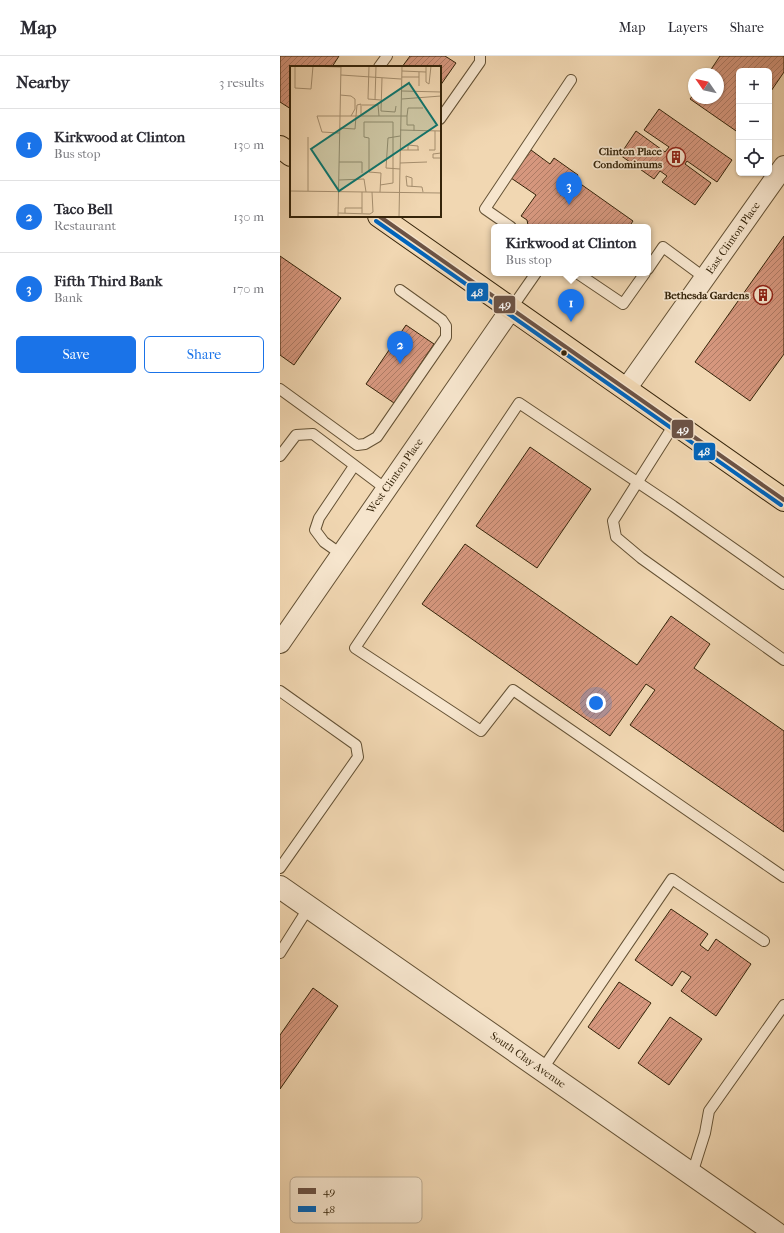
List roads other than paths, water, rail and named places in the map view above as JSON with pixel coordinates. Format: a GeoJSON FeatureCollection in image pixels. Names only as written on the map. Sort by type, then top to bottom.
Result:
{"type":"FeatureCollection","features":[{"type":"Feature","properties":{"kind":"main road"},"geometry":{"type":"LineString","coordinates":[[280,147],[290,153]]}},
{"type":"Feature","properties":{"kind":"main road"},"geometry":{"type":"LineString","coordinates":[[380,217],[784,500]]}},
{"type":"Feature","properties":{"kind":"street","name":"East Clinton Place"},"geometry":{"type":"LineString","coordinates":[[626,389],[784,166]]}},
{"type":"Feature","properties":{"kind":"street","name":"West Clinton Place"},"geometry":{"type":"LineString","coordinates":[[283,633],[342,554],[510,309]]}},
{"type":"Feature","properties":{"kind":"street","name":"South Clay Avenue"},"geometry":{"type":"LineString","coordinates":[[280,887],[776,1233]]}},
{"type":"Feature","properties":{"kind":"lane"},"geometry":{"type":"LineString","coordinates":[[380,66],[387,56]]}},
{"type":"Feature","properties":{"kind":"lane"},"geometry":{"type":"LineString","coordinates":[[441,118],[480,62],[480,56]]}},
{"type":"Feature","properties":{"kind":"lane"},"geometry":{"type":"LineString","coordinates":[[507,224],[485,209],[571,80]]}},
{"type":"Feature","properties":{"kind":"lane"},"geometry":{"type":"LineString","coordinates":[[651,265],[663,247],[705,278]]}},
{"type":"Feature","properties":{"kind":"lane"},"geometry":{"type":"LineString","coordinates":[[510,309],[534,276]]}},
{"type":"Feature","properties":{"kind":"lane"},"geometry":{"type":"LineString","coordinates":[[581,276],[623,304],[643,276]]}},
{"type":"Feature","properties":{"kind":"lane"},"geometry":{"type":"LineString","coordinates":[[280,389],[357,444],[365,444],[377,437],[446,337],[446,326],[442,320],[400,290]]}},
{"type":"Feature","properties":{"kind":"lane"},"geometry":{"type":"LineString","coordinates":[[784,584],[638,482],[519,403],[355,648],[481,731],[513,690],[784,877]]}},
{"type":"Feature","properties":{"kind":"lane"},"geometry":{"type":"LineString","coordinates":[[676,423],[613,522],[616,537],[641,558],[784,660]]}},
{"type":"Feature","properties":{"kind":"lane"},"geometry":{"type":"LineString","coordinates":[[280,456],[296,435],[312,434],[386,489]]}},
{"type":"Feature","properties":{"kind":"lane"},"geometry":{"type":"LineString","coordinates":[[342,554],[324,542],[315,530],[319,518],[354,466]]}},
{"type":"Feature","properties":{"kind":"lane"},"geometry":{"type":"LineString","coordinates":[[280,691],[356,746],[358,757],[280,868]]}},
{"type":"Feature","properties":{"kind":"lane"},"geometry":{"type":"LineString","coordinates":[[542,1070],[672,879],[764,941]]}},
{"type":"Feature","properties":{"kind":"lane"},"geometry":{"type":"LineString","coordinates":[[280,953],[309,907]]}},
{"type":"Feature","properties":{"kind":"lane"},"geometry":{"type":"LineString","coordinates":[[692,1174],[705,1134],[709,1111],[784,1005]]}},
{"type":"Feature","properties":{"kind":"place","name":"Clinton Place Condominums"},"geometry":{"type":"Point","coordinates":[676,157]}},
{"type":"Feature","properties":{"kind":"place","name":"Fifth Third Bank"},"geometry":{"type":"Point","coordinates":[569,205]}},
{"type":"Feature","properties":{"kind":"place","name":"Bethesda Gardens"},"geometry":{"type":"Point","coordinates":[763,295]}},
{"type":"Feature","properties":{"kind":"place","name":"Kirkwood at Clinton"},"geometry":{"type":"Point","coordinates":[571,322]}},
{"type":"Feature","properties":{"kind":"place","name":"Taco Bell"},"geometry":{"type":"Point","coordinates":[400,364]}}]}
